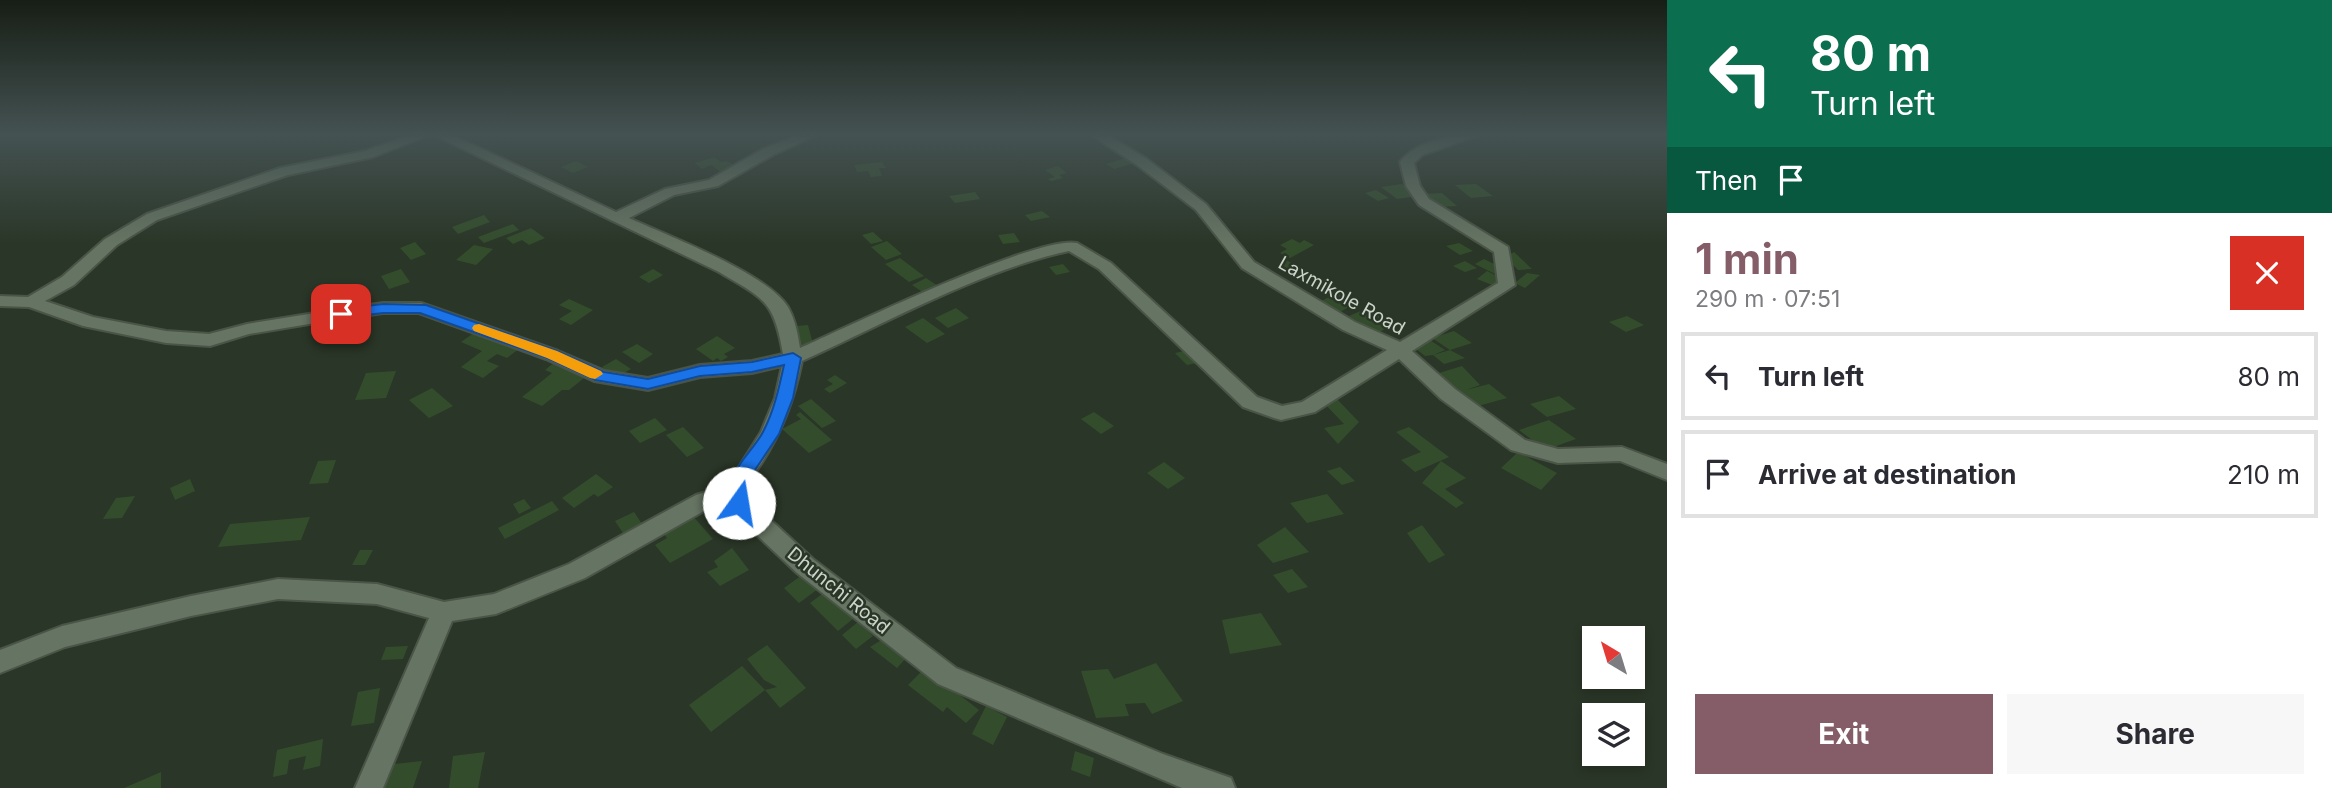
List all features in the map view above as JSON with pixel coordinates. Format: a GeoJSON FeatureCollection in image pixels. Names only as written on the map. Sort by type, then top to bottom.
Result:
{"type":"FeatureCollection","features":[{"type":"Feature","properties":{"kind":"street"},"geometry":{"type":"LineString","coordinates":[[31,302],[68,281],[111,242],[152,217],[286,171]]}},
{"type":"Feature","properties":{"kind":"street"},"geometry":{"type":"LineString","coordinates":[[0,662],[62,637],[191,606],[278,589],[377,594],[444,612],[496,604],[577,571],[704,501],[736,492],[739,481],[770,434],[785,398],[793,358],[788,330],[780,308],[769,295],[725,269],[516,171]]}},
{"type":"Feature","properties":{"kind":"street"},"geometry":{"type":"LineString","coordinates":[[616,218],[670,192],[713,183],[735,171]]}},
{"type":"Feature","properties":{"kind":"street","name":"Laxmikole Road"},"geometry":{"type":"LineString","coordinates":[[1154,171],[1201,207],[1248,265],[1349,326],[1399,349],[1448,394],[1518,445],[1558,456],[1622,454],[1667,472]]}},
{"type":"Feature","properties":{"kind":"street"},"geometry":{"type":"LineString","coordinates":[[0,301],[31,302],[89,321],[166,337],[209,340],[247,329],[321,317],[383,309],[421,308],[552,355],[601,377],[648,384],[700,371],[752,367],[793,358],[974,277],[1042,252],[1071,246],[1105,266],[1161,315],[1250,402],[1282,413],[1308,407],[1507,285],[1502,250],[1424,202],[1413,186],[1409,171]]}},
{"type":"Feature","properties":{"kind":"street","name":"Dhunchi Road"},"geometry":{"type":"LineString","coordinates":[[736,492],[739,503],[750,515],[805,566],[947,676],[1161,767],[1221,788]]}},
{"type":"Feature","properties":{"kind":"street"},"geometry":{"type":"LineString","coordinates":[[369,788],[444,612]]}},
{"type":"Feature","properties":{"kind":"building"},"geometry":{"type":"Polygon","coordinates":[[[856,171],[880,171],[882,176],[871,177],[868,171],[856,171]]]}},
{"type":"Feature","properties":{"kind":"building"},"geometry":{"type":"Polygon","coordinates":[[[1046,171],[1067,173],[1059,175],[1063,178],[1051,181],[1048,179],[1055,177],[1046,171]]]}},
{"type":"Feature","properties":{"kind":"building"},"geometry":{"type":"Polygon","coordinates":[[[1402,184],[1418,196],[1397,199],[1381,187],[1402,184]]]}},
{"type":"Feature","properties":{"kind":"building"},"geometry":{"type":"Polygon","coordinates":[[[1476,184],[1493,196],[1471,198],[1455,185],[1476,184]]]}},
{"type":"Feature","properties":{"kind":"building"},"geometry":{"type":"Polygon","coordinates":[[[1376,190],[1389,198],[1378,201],[1365,193],[1376,190]]]}},
{"type":"Feature","properties":{"kind":"building"},"geometry":{"type":"Polygon","coordinates":[[[975,192],[980,199],[955,203],[949,196],[975,192]]]}},
{"type":"Feature","properties":{"kind":"building"},"geometry":{"type":"Polygon","coordinates":[[[1442,193],[1457,206],[1438,207],[1422,194],[1442,193]]]}},
{"type":"Feature","properties":{"kind":"building"},"geometry":{"type":"Polygon","coordinates":[[[1042,211],[1050,217],[1031,221],[1025,215],[1042,211]]]}},
{"type":"Feature","properties":{"kind":"building"},"geometry":{"type":"Polygon","coordinates":[[[484,215],[490,222],[458,234],[452,227],[484,215]]]}},
{"type":"Feature","properties":{"kind":"building"},"geometry":{"type":"Polygon","coordinates":[[[513,224],[519,230],[484,243],[478,237],[513,224]]]}},
{"type":"Feature","properties":{"kind":"building"},"geometry":{"type":"Polygon","coordinates":[[[531,228],[545,238],[529,245],[522,240],[513,244],[506,238],[531,228]]]}},
{"type":"Feature","properties":{"kind":"building"},"geometry":{"type":"Polygon","coordinates":[[[873,232],[883,241],[871,244],[862,235],[873,232]]]}},
{"type":"Feature","properties":{"kind":"building"},"geometry":{"type":"Polygon","coordinates":[[[1014,233],[1020,242],[1003,244],[998,235],[1014,233]]]}},
{"type":"Feature","properties":{"kind":"building"},"geometry":{"type":"Polygon","coordinates":[[[1292,239],[1300,243],[1304,240],[1314,245],[1290,258],[1280,253],[1287,249],[1280,245],[1292,239]]]}},
{"type":"Feature","properties":{"kind":"building"},"geometry":{"type":"Polygon","coordinates":[[[887,241],[902,254],[886,260],[871,247],[887,241]]]}},
{"type":"Feature","properties":{"kind":"building"},"geometry":{"type":"Polygon","coordinates":[[[415,242],[426,254],[411,260],[400,248],[415,242]]]}},
{"type":"Feature","properties":{"kind":"building"},"geometry":{"type":"Polygon","coordinates":[[[1459,243],[1473,251],[1460,255],[1446,246],[1459,243]]]}},
{"type":"Feature","properties":{"kind":"building"},"geometry":{"type":"Polygon","coordinates":[[[474,245],[493,249],[476,265],[456,260],[474,245]]]}},
{"type":"Feature","properties":{"kind":"building"},"geometry":{"type":"Polygon","coordinates":[[[1514,252],[1532,269],[1518,270],[1505,257],[1514,252]]]}},
{"type":"Feature","properties":{"kind":"building"},"geometry":{"type":"Polygon","coordinates":[[[900,258],[924,276],[909,282],[885,264],[900,258]]]}},
{"type":"Feature","properties":{"kind":"building"},"geometry":{"type":"Polygon","coordinates":[[[1484,259],[1502,268],[1497,275],[1475,264],[1484,259]]]}},
{"type":"Feature","properties":{"kind":"building"},"geometry":{"type":"Polygon","coordinates":[[[1286,260],[1331,283],[1321,288],[1277,265],[1286,260]]]}},
{"type":"Feature","properties":{"kind":"building"},"geometry":{"type":"Polygon","coordinates":[[[1465,261],[1477,268],[1465,272],[1453,266],[1465,261]]]}},
{"type":"Feature","properties":{"kind":"building"},"geometry":{"type":"Polygon","coordinates":[[[1063,264],[1070,272],[1056,275],[1049,267],[1063,264]]]}},
{"type":"Feature","properties":{"kind":"building"},"geometry":{"type":"Polygon","coordinates":[[[401,269],[410,282],[389,289],[381,276],[401,269]]]}},
{"type":"Feature","properties":{"kind":"building"},"geometry":{"type":"Polygon","coordinates":[[[653,269],[663,275],[649,283],[639,277],[653,269]]]}},
{"type":"Feature","properties":{"kind":"building"},"geometry":{"type":"Polygon","coordinates":[[[1487,271],[1503,279],[1492,285],[1477,279],[1487,271]]]}},
{"type":"Feature","properties":{"kind":"building"},"geometry":{"type":"Polygon","coordinates":[[[1527,273],[1540,275],[1525,288],[1515,283],[1527,273]]]}},
{"type":"Feature","properties":{"kind":"building"},"geometry":{"type":"Polygon","coordinates":[[[926,278],[944,290],[930,297],[912,285],[926,278]]]}},
{"type":"Feature","properties":{"kind":"building"},"geometry":{"type":"Polygon","coordinates":[[[1340,291],[1359,301],[1337,314],[1318,303],[1340,291]]]}},
{"type":"Feature","properties":{"kind":"building"},"geometry":{"type":"Polygon","coordinates":[[[569,299],[593,310],[571,325],[559,319],[572,311],[559,305],[569,299]]]}},
{"type":"Feature","properties":{"kind":"building"},"geometry":{"type":"Polygon","coordinates":[[[1370,307],[1398,323],[1377,333],[1349,316],[1370,307]]]}},
{"type":"Feature","properties":{"kind":"building"},"geometry":{"type":"Polygon","coordinates":[[[956,308],[969,318],[948,328],[935,318],[956,308]]]}},
{"type":"Feature","properties":{"kind":"building"},"geometry":{"type":"Polygon","coordinates":[[[1627,316],[1644,325],[1626,332],[1609,322],[1627,316]]]}},
{"type":"Feature","properties":{"kind":"building"},"geometry":{"type":"Polygon","coordinates":[[[923,318],[945,334],[927,343],[905,327],[923,318]]]}},
{"type":"Feature","properties":{"kind":"building"},"geometry":{"type":"Polygon","coordinates":[[[808,325],[813,344],[801,345],[797,326],[808,325]]]}},
{"type":"Feature","properties":{"kind":"building"},"geometry":{"type":"Polygon","coordinates":[[[478,330],[520,348],[507,358],[497,354],[487,361],[499,366],[483,378],[461,367],[482,351],[461,342],[478,330]]]}},
{"type":"Feature","properties":{"kind":"building"},"geometry":{"type":"Polygon","coordinates":[[[1454,331],[1472,343],[1450,350],[1432,338],[1454,331]]]}},
{"type":"Feature","properties":{"kind":"building"},"geometry":{"type":"Polygon","coordinates":[[[717,336],[735,348],[724,354],[728,357],[713,361],[696,349],[717,336]]]}},
{"type":"Feature","properties":{"kind":"building"},"geometry":{"type":"Polygon","coordinates":[[[1430,340],[1445,350],[1425,356],[1411,345],[1430,340]]]}},
{"type":"Feature","properties":{"kind":"building"},"geometry":{"type":"Polygon","coordinates":[[[637,344],[653,354],[639,363],[622,352],[637,344]]]}},
{"type":"Feature","properties":{"kind":"building"},"geometry":{"type":"Polygon","coordinates":[[[1194,349],[1206,361],[1187,365],[1175,353],[1194,349]]]}},
{"type":"Feature","properties":{"kind":"building"},"geometry":{"type":"Polygon","coordinates":[[[1450,350],[1465,358],[1444,364],[1433,355],[1450,350]]]}},
{"type":"Feature","properties":{"kind":"building"},"geometry":{"type":"Polygon","coordinates":[[[616,359],[631,369],[617,377],[602,367],[616,359]]]}},
{"type":"Feature","properties":{"kind":"building"},"geometry":{"type":"Polygon","coordinates":[[[556,361],[588,375],[542,406],[522,397],[552,373],[545,370],[556,361]]]}},
{"type":"Feature","properties":{"kind":"building"},"geometry":{"type":"Polygon","coordinates":[[[1462,366],[1480,385],[1466,390],[1489,384],[1507,398],[1478,406],[1436,374],[1462,366]]]}},
{"type":"Feature","properties":{"kind":"building"},"geometry":{"type":"Polygon","coordinates":[[[396,371],[386,398],[355,400],[366,373],[396,371]]]}},
{"type":"Feature","properties":{"kind":"building"},"geometry":{"type":"Polygon","coordinates":[[[835,375],[847,383],[830,393],[824,389],[833,384],[827,380],[835,375]]]}},
{"type":"Feature","properties":{"kind":"building"},"geometry":{"type":"Polygon","coordinates":[[[432,388],[453,406],[429,418],[409,400],[432,388]]]}},
{"type":"Feature","properties":{"kind":"building"},"geometry":{"type":"Polygon","coordinates":[[[1559,396],[1576,409],[1547,417],[1530,404],[1559,396]]]}},
{"type":"Feature","properties":{"kind":"building"},"geometry":{"type":"Polygon","coordinates":[[[1336,398],[1359,422],[1338,444],[1324,428],[1344,424],[1322,401],[1336,398]]]}},
{"type":"Feature","properties":{"kind":"building"},"geometry":{"type":"Polygon","coordinates":[[[811,399],[836,421],[822,428],[798,406],[811,399]]]}},
{"type":"Feature","properties":{"kind":"building"},"geometry":{"type":"Polygon","coordinates":[[[800,412],[832,440],[809,453],[782,429],[801,419],[796,415],[800,412]]]}},
{"type":"Feature","properties":{"kind":"building"},"geometry":{"type":"Polygon","coordinates":[[[1094,412],[1114,426],[1101,434],[1081,419],[1094,412]]]}},
{"type":"Feature","properties":{"kind":"building"},"geometry":{"type":"Polygon","coordinates":[[[655,418],[667,430],[640,443],[629,431],[655,418]]]}},
{"type":"Feature","properties":{"kind":"building"},"geometry":{"type":"Polygon","coordinates":[[[1549,420],[1576,439],[1545,450],[1519,430],[1549,420]]]}},
{"type":"Feature","properties":{"kind":"building"},"geometry":{"type":"Polygon","coordinates":[[[683,427],[704,448],[687,457],[666,435],[683,427]]]}},
{"type":"Feature","properties":{"kind":"building"},"geometry":{"type":"Polygon","coordinates":[[[1409,427],[1449,457],[1415,472],[1401,460],[1421,452],[1396,432],[1409,427]]]}},
{"type":"Feature","properties":{"kind":"building"},"geometry":{"type":"Polygon","coordinates":[[[1518,452],[1557,473],[1541,490],[1501,468],[1518,452]]]}},
{"type":"Feature","properties":{"kind":"building"},"geometry":{"type":"Polygon","coordinates":[[[336,460],[328,483],[309,484],[318,461],[336,460]]]}},
{"type":"Feature","properties":{"kind":"building"},"geometry":{"type":"Polygon","coordinates":[[[1441,461],[1466,478],[1445,489],[1464,503],[1456,508],[1422,483],[1441,461]]]}},
{"type":"Feature","properties":{"kind":"building"},"geometry":{"type":"Polygon","coordinates":[[[1164,462],[1185,478],[1168,489],[1147,473],[1164,462]]]}},
{"type":"Feature","properties":{"kind":"building"},"geometry":{"type":"Polygon","coordinates":[[[1340,467],[1355,481],[1342,485],[1327,471],[1340,467]]]}},
{"type":"Feature","properties":{"kind":"building"},"geometry":{"type":"Polygon","coordinates":[[[596,474],[613,487],[598,497],[594,494],[574,508],[562,498],[596,474]]]}},
{"type":"Feature","properties":{"kind":"building"},"geometry":{"type":"Polygon","coordinates":[[[190,479],[195,491],[175,500],[170,488],[190,479]]]}},
{"type":"Feature","properties":{"kind":"building"},"geometry":{"type":"Polygon","coordinates":[[[1327,494],[1344,514],[1307,523],[1290,503],[1327,494]]]}},
{"type":"Feature","properties":{"kind":"building"},"geometry":{"type":"Polygon","coordinates":[[[135,496],[122,518],[103,519],[116,498],[135,496]]]}},
{"type":"Feature","properties":{"kind":"building"},"geometry":{"type":"Polygon","coordinates":[[[524,499],[531,508],[519,514],[513,504],[524,499]]]}},
{"type":"Feature","properties":{"kind":"building"},"geometry":{"type":"Polygon","coordinates":[[[552,501],[559,510],[505,539],[498,528],[552,501]]]}},
{"type":"Feature","properties":{"kind":"building"},"geometry":{"type":"Polygon","coordinates":[[[634,512],[644,527],[625,536],[615,521],[634,512]]]}},
{"type":"Feature","properties":{"kind":"building"},"geometry":{"type":"Polygon","coordinates":[[[691,514],[713,539],[670,563],[655,545],[667,538],[661,530],[691,514]]]}},
{"type":"Feature","properties":{"kind":"building"},"geometry":{"type":"Polygon","coordinates":[[[310,517],[301,540],[218,547],[230,524],[310,517]]]}},
{"type":"Feature","properties":{"kind":"building"},"geometry":{"type":"Polygon","coordinates":[[[1422,525],[1445,555],[1429,563],[1407,533],[1422,525]]]}},
{"type":"Feature","properties":{"kind":"building"},"geometry":{"type":"Polygon","coordinates":[[[1285,527],[1309,552],[1273,563],[1257,545],[1285,527]]]}},
{"type":"Feature","properties":{"kind":"building"},"geometry":{"type":"Polygon","coordinates":[[[732,548],[749,570],[720,586],[707,572],[718,567],[714,561],[732,548]]]}},
{"type":"Feature","properties":{"kind":"building"},"geometry":{"type":"Polygon","coordinates":[[[360,550],[373,550],[365,565],[352,565],[360,550]]]}},
{"type":"Feature","properties":{"kind":"building"},"geometry":{"type":"Polygon","coordinates":[[[1292,569],[1308,587],[1288,593],[1273,575],[1292,569]]]}},
{"type":"Feature","properties":{"kind":"building"},"geometry":{"type":"Polygon","coordinates":[[[802,575],[818,589],[799,603],[784,588],[802,575]]]}},
{"type":"Feature","properties":{"kind":"building"},"geometry":{"type":"Polygon","coordinates":[[[826,591],[854,618],[838,631],[810,603],[826,591]]]}},
{"type":"Feature","properties":{"kind":"building"},"geometry":{"type":"Polygon","coordinates":[[[1261,613],[1282,645],[1230,654],[1222,620],[1261,613]]]}},
{"type":"Feature","properties":{"kind":"building"},"geometry":{"type":"Polygon","coordinates":[[[858,622],[873,636],[856,649],[842,635],[858,622]]]}},
{"type":"Feature","properties":{"kind":"building"},"geometry":{"type":"Polygon","coordinates":[[[883,639],[907,657],[897,668],[870,647],[883,639]]]}},
{"type":"Feature","properties":{"kind":"building"},"geometry":{"type":"Polygon","coordinates":[[[767,645],[806,688],[780,708],[765,690],[777,687],[764,680],[747,659],[767,645]]]}},
{"type":"Feature","properties":{"kind":"building"},"geometry":{"type":"Polygon","coordinates":[[[408,646],[403,659],[381,660],[386,647],[408,646]]]}},
{"type":"Feature","properties":{"kind":"building"},"geometry":{"type":"Polygon","coordinates":[[[1156,663],[1183,701],[1152,714],[1145,703],[1125,704],[1129,716],[1096,718],[1081,671],[1108,669],[1114,679],[1156,663]]]}},
{"type":"Feature","properties":{"kind":"building"},"geometry":{"type":"Polygon","coordinates":[[[742,666],[765,690],[711,732],[689,705],[742,666]]]}},
{"type":"Feature","properties":{"kind":"building"},"geometry":{"type":"Polygon","coordinates":[[[925,668],[979,710],[966,723],[947,707],[943,712],[908,685],[925,668]]]}},
{"type":"Feature","properties":{"kind":"building"},"geometry":{"type":"Polygon","coordinates":[[[380,688],[374,723],[351,726],[358,692],[380,688]]]}},
{"type":"Feature","properties":{"kind":"building"},"geometry":{"type":"Polygon","coordinates":[[[986,706],[1007,717],[993,745],[972,734],[986,706]]]}},
{"type":"Feature","properties":{"kind":"building"},"geometry":{"type":"Polygon","coordinates":[[[323,739],[320,766],[303,770],[306,756],[289,760],[287,774],[273,777],[277,750],[323,739]]]}},
{"type":"Feature","properties":{"kind":"building"},"geometry":{"type":"Polygon","coordinates":[[[1075,751],[1094,758],[1090,777],[1071,770],[1075,751]]]}},
{"type":"Feature","properties":{"kind":"building"},"geometry":{"type":"Polygon","coordinates":[[[485,752],[478,788],[449,788],[453,756],[485,752]]]}},
{"type":"Feature","properties":{"kind":"building"},"geometry":{"type":"Polygon","coordinates":[[[422,761],[413,788],[378,788],[385,765],[422,761]]]}},
{"type":"Feature","properties":{"kind":"building"},"geometry":{"type":"Polygon","coordinates":[[[161,772],[161,788],[124,788],[161,772]]]}},
{"type":"Feature","properties":{"kind":"slow traffic"},"geometry":{"type":"LineString","coordinates":[[479,328],[595,374]]}},
{"type":"Feature","properties":{"kind":"route"},"geometry":{"type":"LineString","coordinates":[[341,314],[421,308],[552,355],[601,377],[648,384],[700,371],[752,367],[793,358],[785,398],[770,434],[739,481],[736,492],[739,503]]}}]}
